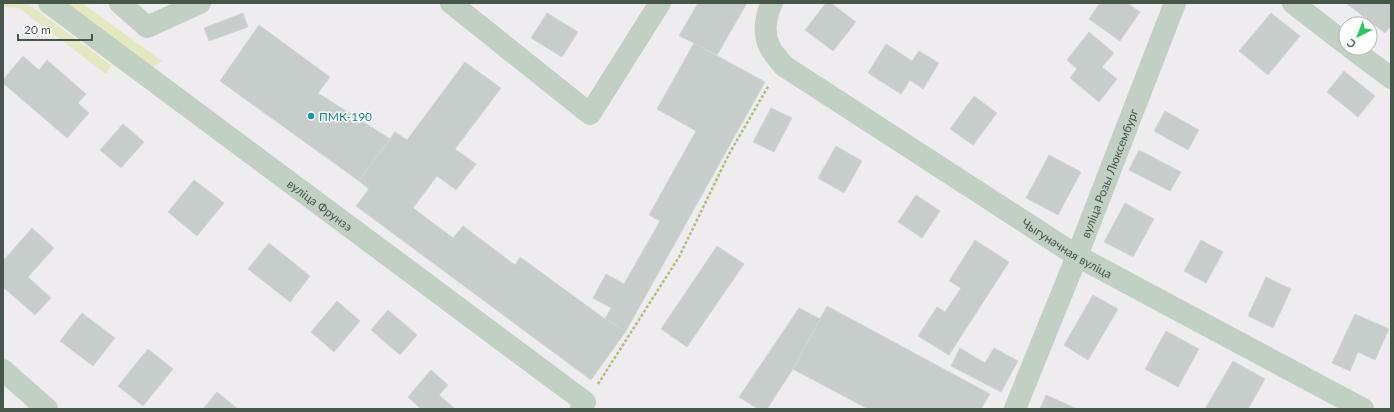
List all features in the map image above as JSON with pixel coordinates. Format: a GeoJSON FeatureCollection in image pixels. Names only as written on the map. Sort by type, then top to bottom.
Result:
{"type":"FeatureCollection","features":[{"type":"Feature","properties":{"kind":"street","name":"вуліца Фрунзэ"},"geometry":{"type":"LineString","coordinates":[[49,3],[583,406]]}},
{"type":"Feature","properties":{"kind":"street"},"geometry":{"type":"LineString","coordinates":[[120,3],[147,27],[200,3]]}},
{"type":"Feature","properties":{"kind":"street"},"geometry":{"type":"LineString","coordinates":[[451,3],[590,114],[660,3]]}},
{"type":"Feature","properties":{"kind":"street","name":"Чыгуначная вуліца"},"geometry":{"type":"LineString","coordinates":[[772,3],[767,11],[765,35],[772,52],[784,66],[1077,256],[1363,409]]}},
{"type":"Feature","properties":{"kind":"street","name":"вуліца Розы Люксембург"},"geometry":{"type":"LineString","coordinates":[[1015,409],[1077,256],[1175,3]]}},
{"type":"Feature","properties":{"kind":"street"},"geometry":{"type":"LineString","coordinates":[[1293,3],[1338,38]]}},
{"type":"Feature","properties":{"kind":"street"},"geometry":{"type":"LineString","coordinates":[[1362,56],[1391,78]]}},
{"type":"Feature","properties":{"kind":"street"},"geometry":{"type":"LineString","coordinates":[[3,370],[47,409]]}},
{"type":"Feature","properties":{"kind":"path"},"geometry":{"type":"LineString","coordinates":[[583,406],[679,257],[729,154],[767,87],[784,66]]}},
{"type":"Feature","properties":{"kind":"green space"},"geometry":{"type":"Polygon","coordinates":[[[3,3],[27,3],[111,65],[106,74],[19,8],[3,7],[3,3]]]}},
{"type":"Feature","properties":{"kind":"green space"},"geometry":{"type":"Polygon","coordinates":[[[62,3],[82,3],[162,61],[151,68],[62,3]]]}},
{"type":"Feature","properties":{"kind":"building"},"geometry":{"type":"Polygon","coordinates":[[[698,3],[747,3],[717,55],[679,36],[698,3]]]}},
{"type":"Feature","properties":{"kind":"building"},"geometry":{"type":"Polygon","coordinates":[[[826,3],[831,3],[856,22],[833,51],[805,30],[826,3]]]}},
{"type":"Feature","properties":{"kind":"building"},"geometry":{"type":"Polygon","coordinates":[[[1100,3],[1127,3],[1140,12],[1120,41],[1089,19],[1100,3]]]}},
{"type":"Feature","properties":{"kind":"building"},"geometry":{"type":"Polygon","coordinates":[[[1346,3],[1391,3],[1391,26],[1385,33],[1378,28],[1378,16],[1363,16],[1346,3]]]}},
{"type":"Feature","properties":{"kind":"building"},"geometry":{"type":"Polygon","coordinates":[[[243,13],[248,27],[209,41],[204,28],[243,13]]]}},
{"type":"Feature","properties":{"kind":"building"},"geometry":{"type":"Polygon","coordinates":[[[547,13],[578,32],[562,57],[531,38],[547,13]]]}},
{"type":"Feature","properties":{"kind":"building"},"geometry":{"type":"Polygon","coordinates":[[[1271,13],[1300,36],[1268,75],[1239,51],[1271,13]]]}},
{"type":"Feature","properties":{"kind":"building","name":"ПМК-190"},"geometry":{"type":"Polygon","coordinates":[[[259,25],[330,77],[318,93],[390,139],[359,181],[220,81],[259,25]]]}},
{"type":"Feature","properties":{"kind":"building"},"geometry":{"type":"Polygon","coordinates":[[[1089,32],[1114,53],[1102,67],[1117,79],[1099,102],[1070,78],[1077,69],[1067,60],[1089,32]]]}},
{"type":"Feature","properties":{"kind":"building"},"geometry":{"type":"Polygon","coordinates":[[[694,43],[765,82],[626,331],[605,319],[611,308],[593,298],[606,274],[624,284],[660,221],[649,215],[696,131],[657,109],[694,43]]]}},
{"type":"Feature","properties":{"kind":"building"},"geometry":{"type":"Polygon","coordinates":[[[886,44],[912,61],[919,51],[939,63],[923,89],[910,80],[901,94],[868,73],[886,44]]]}},
{"type":"Feature","properties":{"kind":"building"},"geometry":{"type":"Polygon","coordinates":[[[23,56],[39,70],[47,60],[86,94],[78,103],[89,113],[67,138],[3,83],[3,80],[23,56]]]}},
{"type":"Feature","properties":{"kind":"building"},"geometry":{"type":"Polygon","coordinates":[[[465,62],[501,88],[455,149],[476,164],[456,190],[437,176],[413,208],[453,238],[463,226],[515,265],[520,257],[605,319],[626,331],[591,380],[356,206],[369,189],[359,181],[395,132],[407,140],[465,62]]]}},
{"type":"Feature","properties":{"kind":"building"},"geometry":{"type":"Polygon","coordinates":[[[1344,71],[1375,96],[1358,117],[1327,92],[1344,71]]]}},
{"type":"Feature","properties":{"kind":"building"},"geometry":{"type":"Polygon","coordinates":[[[974,96],[997,113],[973,145],[950,129],[974,96]]]}},
{"type":"Feature","properties":{"kind":"building"},"geometry":{"type":"Polygon","coordinates":[[[771,108],[792,118],[774,152],[753,142],[771,108]]]}},
{"type":"Feature","properties":{"kind":"building"},"geometry":{"type":"Polygon","coordinates":[[[1165,111],[1199,130],[1188,150],[1154,131],[1165,111]]]}},
{"type":"Feature","properties":{"kind":"building"},"geometry":{"type":"Polygon","coordinates":[[[123,124],[144,142],[121,168],[100,150],[123,124]]]}},
{"type":"Feature","properties":{"kind":"building"},"geometry":{"type":"Polygon","coordinates":[[[836,146],[862,161],[844,193],[818,178],[836,146]]]}},
{"type":"Feature","properties":{"kind":"building"},"geometry":{"type":"Polygon","coordinates":[[[1139,150],[1181,172],[1170,191],[1129,170],[1139,150]]]}},
{"type":"Feature","properties":{"kind":"building"},"geometry":{"type":"Polygon","coordinates":[[[1049,155],[1081,172],[1058,215],[1026,198],[1049,155]]]}},
{"type":"Feature","properties":{"kind":"building"},"geometry":{"type":"Polygon","coordinates":[[[194,180],[224,203],[197,236],[168,212],[194,180]]]}},
{"type":"Feature","properties":{"kind":"building"},"geometry":{"type":"Polygon","coordinates":[[[916,195],[940,211],[922,238],[898,222],[916,195]]]}},
{"type":"Feature","properties":{"kind":"building"},"geometry":{"type":"Polygon","coordinates":[[[1125,203],[1154,219],[1133,257],[1104,242],[1125,203]]]}},
{"type":"Feature","properties":{"kind":"building"},"geometry":{"type":"Polygon","coordinates":[[[32,228],[54,248],[28,277],[51,298],[35,315],[3,287],[3,261],[32,228]]]}},
{"type":"Feature","properties":{"kind":"building"},"geometry":{"type":"Polygon","coordinates":[[[975,240],[1009,262],[949,355],[918,336],[937,307],[945,312],[961,288],[949,281],[975,240]]]}},
{"type":"Feature","properties":{"kind":"building"},"geometry":{"type":"Polygon","coordinates":[[[1201,240],[1223,252],[1206,283],[1184,271],[1201,240]]]}},
{"type":"Feature","properties":{"kind":"building"},"geometry":{"type":"Polygon","coordinates":[[[269,243],[310,276],[290,302],[248,269],[269,243]]]}},
{"type":"Feature","properties":{"kind":"building"},"geometry":{"type":"Polygon","coordinates":[[[717,246],[744,264],[687,347],[661,329],[717,246]]]}},
{"type":"Feature","properties":{"kind":"building"},"geometry":{"type":"Polygon","coordinates":[[[1266,277],[1291,289],[1273,328],[1248,316],[1266,277]]]}},
{"type":"Feature","properties":{"kind":"building"},"geometry":{"type":"Polygon","coordinates":[[[1093,295],[1118,309],[1088,360],[1064,345],[1093,295]]]}},
{"type":"Feature","properties":{"kind":"building"},"geometry":{"type":"Polygon","coordinates":[[[337,301],[360,321],[334,352],[311,332],[337,301]]]}},
{"type":"Feature","properties":{"kind":"building"},"geometry":{"type":"Polygon","coordinates":[[[827,306],[990,394],[981,409],[868,409],[793,369],[827,306]]]}},
{"type":"Feature","properties":{"kind":"building"},"geometry":{"type":"Polygon","coordinates":[[[799,308],[820,319],[793,369],[767,409],[758,409],[739,397],[799,308]]]}},
{"type":"Feature","properties":{"kind":"building"},"geometry":{"type":"Polygon","coordinates":[[[388,310],[417,335],[400,355],[371,330],[388,310]]]}},
{"type":"Feature","properties":{"kind":"building"},"geometry":{"type":"Polygon","coordinates":[[[82,313],[115,338],[93,366],[60,341],[82,313]]]}},
{"type":"Feature","properties":{"kind":"building"},"geometry":{"type":"Polygon","coordinates":[[[1355,314],[1389,329],[1375,360],[1358,352],[1350,371],[1332,363],[1355,314]]]}},
{"type":"Feature","properties":{"kind":"building"},"geometry":{"type":"Polygon","coordinates":[[[1166,331],[1199,349],[1178,387],[1145,369],[1166,331]]]}},
{"type":"Feature","properties":{"kind":"building"},"geometry":{"type":"Polygon","coordinates":[[[960,348],[985,363],[994,348],[1018,361],[1001,392],[951,366],[960,348]]]}},
{"type":"Feature","properties":{"kind":"building"},"geometry":{"type":"Polygon","coordinates":[[[148,349],[173,369],[143,406],[118,386],[148,349]]]}},
{"type":"Feature","properties":{"kind":"building"},"geometry":{"type":"Polygon","coordinates":[[[1233,361],[1265,379],[1248,409],[1205,409],[1233,361]]]}},
{"type":"Feature","properties":{"kind":"building"},"geometry":{"type":"Polygon","coordinates":[[[431,370],[448,385],[439,395],[455,409],[421,409],[408,397],[431,370]]]}},
{"type":"Feature","properties":{"kind":"building"},"geometry":{"type":"Polygon","coordinates":[[[217,392],[238,409],[203,409],[217,392]]]}},
{"type":"Feature","properties":{"kind":"building"},"geometry":{"type":"Polygon","coordinates":[[[1046,395],[1075,408],[1075,409],[1040,409],[1046,395]]]}},
{"type":"Feature","properties":{"kind":"place","name":"ПМК-190"},"geometry":{"type":"Point","coordinates":[311,116]}}]}
